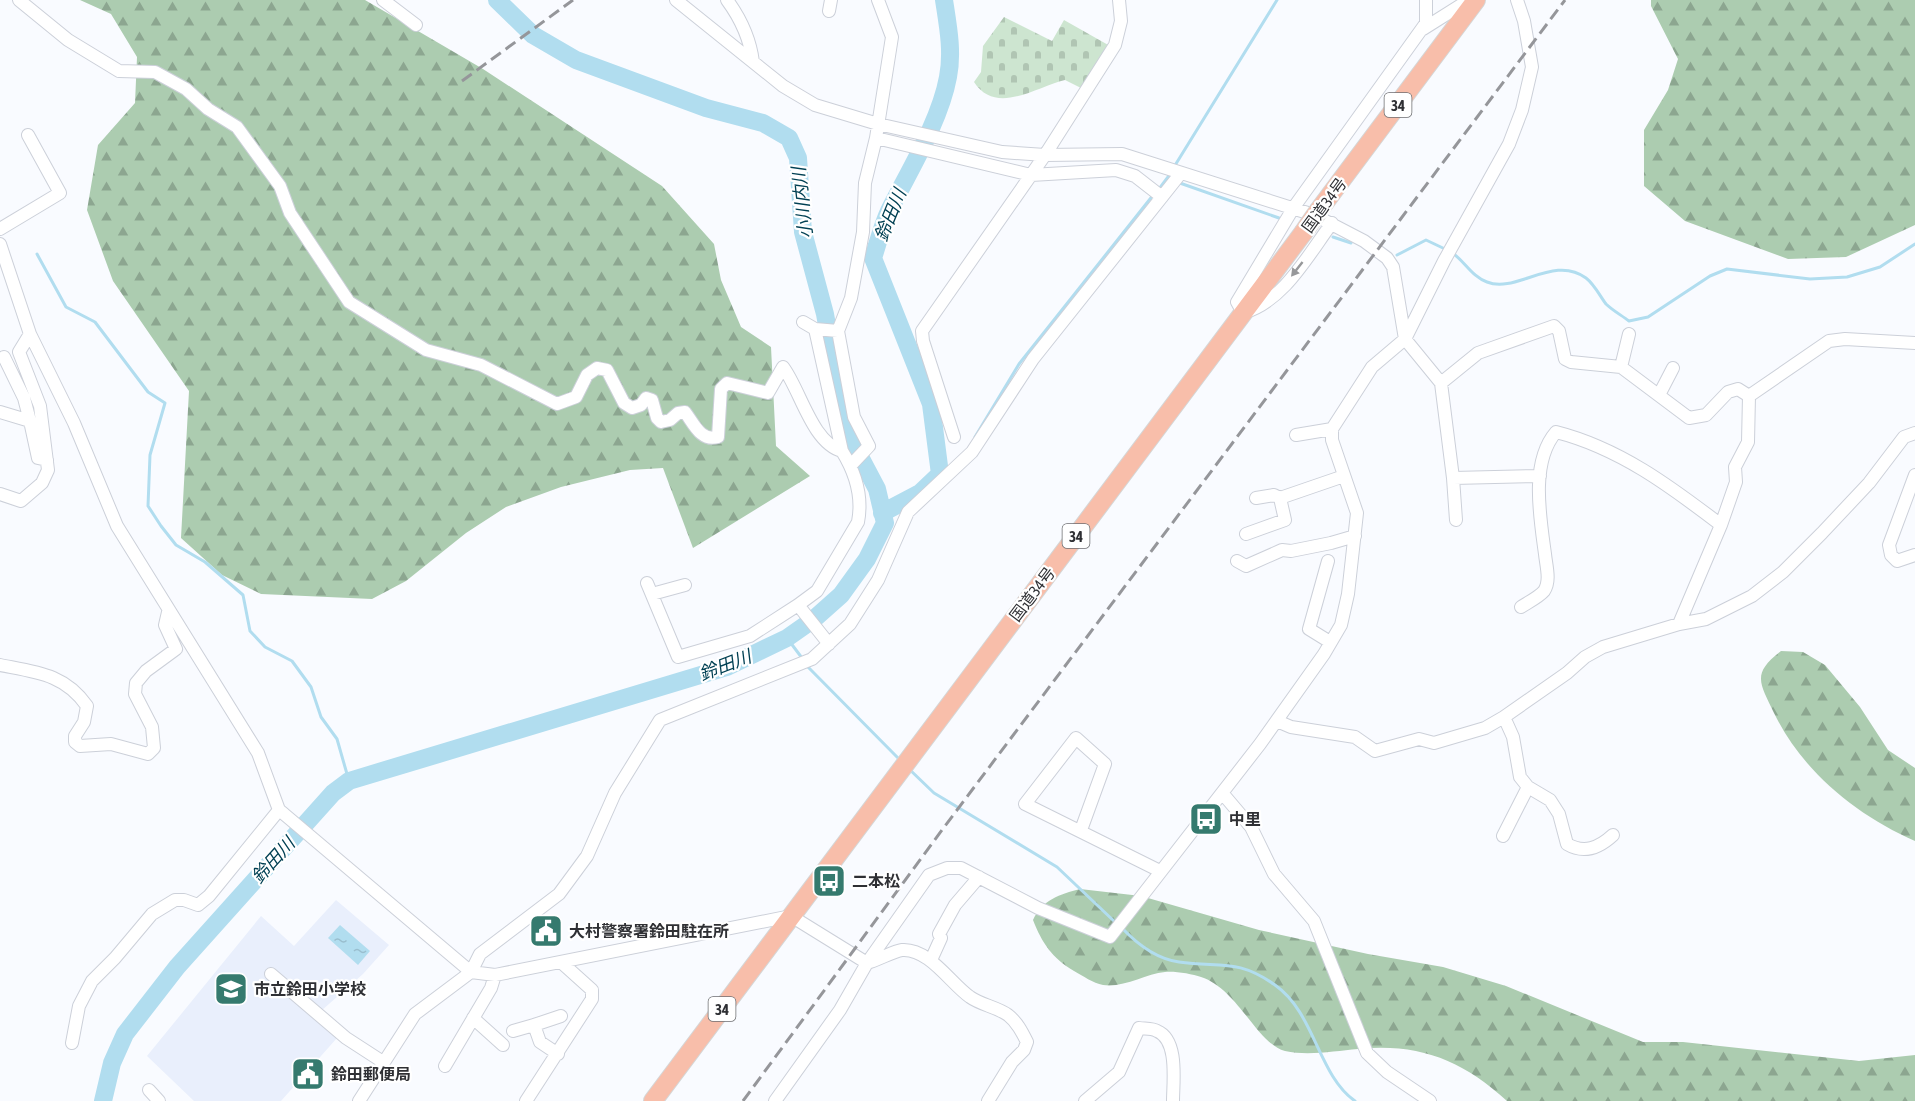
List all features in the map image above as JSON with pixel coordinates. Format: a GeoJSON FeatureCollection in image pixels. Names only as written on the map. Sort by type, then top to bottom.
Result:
{"type":"FeatureCollection","features":[{"type":"Feature","properties":{"kind":"highway","name":"国道34号"},"geometry":{"type":"LineString","coordinates":[[653,1101],[1243,313],[1304,233],[1326,217],[1476,0]]}},
{"type":"Feature","properties":{"kind":"street"},"geometry":{"type":"LineString","coordinates":[[19,0],[68,40],[119,71],[155,72],[186,89],[208,110],[237,127],[280,186],[290,213],[350,302],[426,350],[481,365],[557,404],[576,397],[587,375],[597,369],[607,370],[624,403],[632,408],[641,405],[646,398],[652,400],[657,418],[661,422],[670,420],[678,413],[686,412],[704,437],[711,439],[718,437],[721,389],[728,383],[768,393],[783,367],[793,379],[799,400],[811,421],[834,449],[842,451]]}},
{"type":"Feature","properties":{"kind":"street"},"geometry":{"type":"LineString","coordinates":[[383,0],[416,25]]}},
{"type":"Feature","properties":{"kind":"street"},"geometry":{"type":"LineString","coordinates":[[676,0],[783,86],[815,105],[891,128],[1002,152],[1045,155],[1115,154],[1326,217],[1387,258],[1393,267],[1405,339],[1441,383],[1454,478],[1456,520]]}},
{"type":"Feature","properties":{"kind":"street"},"geometry":{"type":"LineString","coordinates":[[727,0],[739,16],[751,47],[753,62]]}},
{"type":"Feature","properties":{"kind":"street"},"geometry":{"type":"LineString","coordinates":[[851,464],[869,446],[854,417],[837,331],[851,298],[862,232],[865,183],[876,138],[892,37],[878,0]]}},
{"type":"Feature","properties":{"kind":"street"},"geometry":{"type":"LineString","coordinates":[[954,437],[922,341],[922,331],[1045,155],[1115,45],[1121,21],[1119,0]]}},
{"type":"Feature","properties":{"kind":"street"},"geometry":{"type":"LineString","coordinates":[[1326,217],[1275,297],[1260,308],[1243,313],[1237,302],[1294,207],[1426,23],[1426,0]]}},
{"type":"Feature","properties":{"kind":"street"},"geometry":{"type":"LineString","coordinates":[[1419,31],[1469,0]]}},
{"type":"Feature","properties":{"kind":"street"},"geometry":{"type":"LineString","coordinates":[[775,1101],[840,1010],[867,963],[929,875],[947,867],[961,868],[1038,908],[1110,937],[1116,933],[1160,871],[1223,794],[1277,721],[1341,625],[1357,513],[1332,440],[1332,429],[1372,367],[1405,339],[1452,246],[1509,144],[1522,110],[1532,67],[1524,21],[1517,0]]}},
{"type":"Feature","properties":{"kind":"street"},"geometry":{"type":"LineString","coordinates":[[0,229],[60,194],[28,135]]}},
{"type":"Feature","properties":{"kind":"street"},"geometry":{"type":"LineString","coordinates":[[876,138],[1031,175],[1116,170],[1136,176],[1151,188],[1165,193]]}},
{"type":"Feature","properties":{"kind":"street"},"geometry":{"type":"LineString","coordinates":[[1080,172],[1115,154]]}},
{"type":"Feature","properties":{"kind":"street"},"geometry":{"type":"LineString","coordinates":[[359,1101],[415,1014],[471,972],[480,954],[559,894],[587,856],[615,794],[660,720],[811,660],[850,624],[878,580],[908,512],[972,452],[1033,359],[1180,174]]}},
{"type":"Feature","properties":{"kind":"street"},"geometry":{"type":"LineString","coordinates":[[0,244],[30,334],[74,423],[117,526],[168,612],[258,753],[281,812],[471,972],[495,975],[791,916],[867,963],[884,959],[901,950],[931,960],[970,998],[1008,1016],[1020,1028],[1027,1042],[988,1101]]}},
{"type":"Feature","properties":{"kind":"street"},"geometry":{"type":"LineString","coordinates":[[803,322],[815,329],[837,331]]}},
{"type":"Feature","properties":{"kind":"street"},"geometry":{"type":"LineString","coordinates":[[1441,383],[1478,353],[1511,339],[1554,326],[1559,331],[1565,359],[1571,362],[1621,367],[1689,418],[1706,416],[1728,392],[1738,389],[1749,396]]}},
{"type":"Feature","properties":{"kind":"street"},"geometry":{"type":"LineString","coordinates":[[685,585],[650,588],[678,657],[750,636],[799,607],[817,591],[858,522],[861,509],[851,464],[842,451],[815,329]]}},
{"type":"Feature","properties":{"kind":"street"},"geometry":{"type":"LineString","coordinates":[[0,494],[21,501],[42,483],[48,470],[38,399],[19,352],[30,334]]}},
{"type":"Feature","properties":{"kind":"street"},"geometry":{"type":"LineString","coordinates":[[1621,367],[1629,334]]}},
{"type":"Feature","properties":{"kind":"street"},"geometry":{"type":"LineString","coordinates":[[1749,396],[1829,341],[1845,339],[1915,343]]}},
{"type":"Feature","properties":{"kind":"street"},"geometry":{"type":"LineString","coordinates":[[4,357],[24,398],[38,458],[47,460]]}},
{"type":"Feature","properties":{"kind":"street"},"geometry":{"type":"LineString","coordinates":[[1659,395],[1673,368]]}},
{"type":"Feature","properties":{"kind":"street"},"geometry":{"type":"LineString","coordinates":[[1679,624],[1736,482],[1735,466],[1748,442],[1749,396]]}},
{"type":"Feature","properties":{"kind":"street"},"geometry":{"type":"LineString","coordinates":[[0,412],[30,421]]}},
{"type":"Feature","properties":{"kind":"street"},"geometry":{"type":"LineString","coordinates":[[1296,435],[1332,429]]}},
{"type":"Feature","properties":{"kind":"street"},"geometry":{"type":"LineString","coordinates":[[1521,607],[1544,591],[1547,580],[1541,519],[1540,476],[1546,443],[1556,432],[1579,437],[1639,466],[1720,525]]}},
{"type":"Feature","properties":{"kind":"street"},"geometry":{"type":"LineString","coordinates":[[1277,721],[1292,727],[1355,737],[1375,751],[1419,739],[1434,743],[1485,728],[1567,673],[1585,657],[1603,647],[1679,624],[1706,619],[1752,596],[1783,572],[1869,483],[1904,437],[1915,432]]}},
{"type":"Feature","properties":{"kind":"street"},"geometry":{"type":"LineString","coordinates":[[1915,474],[1889,545],[1891,555],[1897,561],[1915,555]]}},
{"type":"Feature","properties":{"kind":"street"},"geometry":{"type":"LineString","coordinates":[[1256,498],[1274,495],[1280,498],[1344,476]]}},
{"type":"Feature","properties":{"kind":"street"},"geometry":{"type":"LineString","coordinates":[[1454,478],[1540,476]]}},
{"type":"Feature","properties":{"kind":"street"},"geometry":{"type":"LineString","coordinates":[[1246,534],[1285,520],[1280,498]]}},
{"type":"Feature","properties":{"kind":"street"},"geometry":{"type":"LineString","coordinates":[[1237,561],[1246,566],[1282,550],[1311,547],[1355,536]]}},
{"type":"Feature","properties":{"kind":"street"},"geometry":{"type":"LineString","coordinates":[[1328,561],[1309,629],[1330,642]]}},
{"type":"Feature","properties":{"kind":"street"},"geometry":{"type":"LineString","coordinates":[[799,607],[827,643]]}},
{"type":"Feature","properties":{"kind":"street"},"geometry":{"type":"LineString","coordinates":[[0,665],[49,675],[78,693],[87,706],[84,722],[75,736],[75,742],[80,746],[111,744],[148,754],[154,748],[152,727],[135,694],[136,683],[146,672],[176,649],[165,625],[168,612]]}},
{"type":"Feature","properties":{"kind":"street"},"geometry":{"type":"LineString","coordinates":[[1504,717],[1513,737],[1520,777],[1528,787],[1543,794],[1559,814],[1567,844],[1577,850],[1600,846],[1613,835]]}},
{"type":"Feature","properties":{"kind":"street"},"geometry":{"type":"LineString","coordinates":[[1081,830],[1105,764],[1076,738],[1025,804],[1160,871]]}},
{"type":"Feature","properties":{"kind":"street"},"geometry":{"type":"LineString","coordinates":[[1503,836],[1528,787]]}},
{"type":"Feature","properties":{"kind":"street"},"geometry":{"type":"LineString","coordinates":[[1223,794],[1251,827],[1274,874],[1314,921],[1367,1053],[1387,1072],[1430,1101]]}},
{"type":"Feature","properties":{"kind":"street"},"geometry":{"type":"LineString","coordinates":[[72,1043],[79,1006],[92,981],[152,914],[175,900],[184,900],[198,905],[209,896],[281,812]]}},
{"type":"Feature","properties":{"kind":"street"},"geometry":{"type":"LineString","coordinates":[[931,960],[941,938],[939,934],[955,905],[979,877]]}},
{"type":"Feature","properties":{"kind":"street"},"geometry":{"type":"LineString","coordinates":[[526,1101],[592,999],[592,990],[562,963]]}},
{"type":"Feature","properties":{"kind":"street"},"geometry":{"type":"LineString","coordinates":[[271,974],[346,1038],[383,1062]]}},
{"type":"Feature","properties":{"kind":"street"},"geometry":{"type":"LineString","coordinates":[[445,1066],[490,988],[495,975]]}},
{"type":"Feature","properties":{"kind":"street"},"geometry":{"type":"LineString","coordinates":[[513,1031],[561,1016]]}},
{"type":"Feature","properties":{"kind":"street"},"geometry":{"type":"LineString","coordinates":[[473,1018],[503,1045]]}},
{"type":"Feature","properties":{"kind":"street"},"geometry":{"type":"LineString","coordinates":[[534,1025],[540,1042],[558,1054]]}},
{"type":"Feature","properties":{"kind":"street"},"geometry":{"type":"LineString","coordinates":[[1085,1101],[1119,1071],[1139,1028],[1156,1030],[1166,1036],[1172,1053],[1173,1101]]}},
{"type":"Feature","properties":{"kind":"street"},"geometry":{"type":"LineString","coordinates":[[149,1090],[159,1101]]}},
{"type":"Feature","properties":{"kind":"shaded area"},"geometry":{"type":"Polygon","coordinates":[[[336,900],[389,945],[363,974],[321,1011],[337,1038],[281,1101],[194,1101],[147,1056],[261,916],[294,946],[336,900]]]}},
{"type":"Feature","properties":{"kind":"green space"},"geometry":{"type":"Polygon","coordinates":[[[80,0],[365,0],[483,69],[662,186],[714,244],[721,280],[741,327],[771,347],[776,446],[810,476],[693,548],[663,468],[630,470],[561,487],[506,507],[466,533],[406,581],[372,599],[261,594],[222,575],[181,538],[189,391],[113,281],[87,210],[98,145],[135,103],[137,57],[111,14],[80,0]]]}},
{"type":"Feature","properties":{"kind":"green space"},"geometry":{"type":"Polygon","coordinates":[[[1651,0],[1915,0],[1915,225],[1846,257],[1788,259],[1685,221],[1644,186],[1644,130],[1668,90],[1678,59],[1651,6],[1651,0]]]}},
{"type":"Feature","properties":{"kind":"green space"},"geometry":{"type":"Polygon","coordinates":[[[1004,17],[1052,41],[1064,20],[1110,46],[1081,88],[1065,80],[1017,96],[993,97],[983,92],[974,82],[981,72],[983,46],[1004,17]]]}},
{"type":"Feature","properties":{"kind":"green space"},"geometry":{"type":"Polygon","coordinates":[[[1781,651],[1803,652],[1825,665],[1860,707],[1888,750],[1915,768],[1915,841],[1872,818],[1852,804],[1815,772],[1800,754],[1774,713],[1762,686],[1761,679],[1765,666],[1781,651]]]}},
{"type":"Feature","properties":{"kind":"green space"},"geometry":{"type":"Polygon","coordinates":[[[1080,889],[1141,896],[1259,930],[1368,954],[1443,967],[1506,986],[1643,1042],[1683,1042],[1859,1061],[1915,1055],[1915,1101],[1507,1101],[1456,1065],[1420,1052],[1380,1048],[1312,1053],[1285,1051],[1265,1038],[1226,993],[1214,983],[1201,977],[1165,972],[1119,985],[1103,985],[1088,979],[1060,961],[1044,943],[1033,920],[1041,907],[1052,899],[1080,889]]]}},
{"type":"Feature","properties":{"kind":"water"},"geometry":{"type":"Polygon","coordinates":[[[340,925],[370,951],[358,965],[328,938],[340,925]]]}},
{"type":"Feature","properties":{"kind":"waterway","name":"鈴田川"},"geometry":{"type":"LineString","coordinates":[[103,1101],[112,1063],[125,1034],[177,967],[333,793],[349,781],[727,667],[787,638],[814,619],[841,595],[867,559],[885,523],[877,489],[849,436],[843,415],[825,314],[803,232],[798,158],[789,138],[763,123],[706,108],[576,60],[533,35],[497,0]]}},
{"type":"Feature","properties":{"kind":"waterway","name":"鈴田川"},"geometry":{"type":"LineString","coordinates":[[882,513],[920,493],[940,474],[931,404],[873,258],[887,217],[923,146],[944,94],[950,58],[944,0]]}},
{"type":"Feature","properties":{"kind":"waterway"},"geometry":{"type":"LineString","coordinates":[[1174,167],[1277,0]]}},
{"type":"Feature","properties":{"kind":"waterway"},"geometry":{"type":"LineString","coordinates":[[1159,189],[1171,173]]}},
{"type":"Feature","properties":{"kind":"waterway"},"geometry":{"type":"LineString","coordinates":[[1177,182],[1279,218]]}},
{"type":"Feature","properties":{"kind":"waterway"},"geometry":{"type":"LineString","coordinates":[[975,437],[1019,364],[1154,194]]}},
{"type":"Feature","properties":{"kind":"waterway"},"geometry":{"type":"LineString","coordinates":[[1333,237],[1351,243]]}},
{"type":"Feature","properties":{"kind":"waterway"},"geometry":{"type":"LineString","coordinates":[[1397,255],[1426,240],[1445,249]]}},
{"type":"Feature","properties":{"kind":"waterway"},"geometry":{"type":"LineString","coordinates":[[1451,252],[1482,280],[1498,284],[1510,283],[1548,272],[1561,270],[1574,272],[1586,278],[1606,304],[1629,321],[1648,317],[1710,276],[1727,269],[1810,279],[1847,277],[1880,267],[1915,244]]}},
{"type":"Feature","properties":{"kind":"waterway"},"geometry":{"type":"LineString","coordinates":[[37,254],[66,307],[95,322],[148,392],[165,403],[150,455],[148,506],[176,545],[205,562],[243,595],[250,631],[265,647],[292,661],[311,687],[321,717],[337,739],[349,781]]}},
{"type":"Feature","properties":{"kind":"waterway"},"geometry":{"type":"LineString","coordinates":[[787,638],[802,658]]}},
{"type":"Feature","properties":{"kind":"waterway"},"geometry":{"type":"LineString","coordinates":[[807,666],[899,759]]}},
{"type":"Feature","properties":{"kind":"waterway"},"geometry":{"type":"LineString","coordinates":[[908,768],[934,793],[1057,867],[1116,923]]}},
{"type":"Feature","properties":{"kind":"waterway"},"geometry":{"type":"LineString","coordinates":[[1121,927],[1133,939],[1163,958],[1193,964],[1239,967],[1275,985],[1299,1011],[1333,1076],[1355,1101]]}},
{"type":"Feature","properties":{"kind":"railway"},"geometry":{"type":"LineString","coordinates":[[462,81],[573,0]]}},
{"type":"Feature","properties":{"kind":"railway"},"geometry":{"type":"LineString","coordinates":[[743,1101],[942,830],[1565,0]]}},
{"type":"Feature","properties":{"kind":"place","name":"中里"},"geometry":{"type":"Point","coordinates":[1206,819]}},
{"type":"Feature","properties":{"kind":"place","name":"二本松"},"geometry":{"type":"Point","coordinates":[829,881]}},
{"type":"Feature","properties":{"kind":"place","name":"大村警察署鈴田駐在所"},"geometry":{"type":"Point","coordinates":[546,931]}},
{"type":"Feature","properties":{"kind":"place","name":"市立鈴田小学校"},"geometry":{"type":"Point","coordinates":[231,989]}},
{"type":"Feature","properties":{"kind":"place","name":"鈴田郵便局"},"geometry":{"type":"Point","coordinates":[308,1074]}},
{"type":"Feature","properties":{"kind":"water label","name":"小川内川"},"geometry":{"type":"Point","coordinates":[802,203]}}]}
